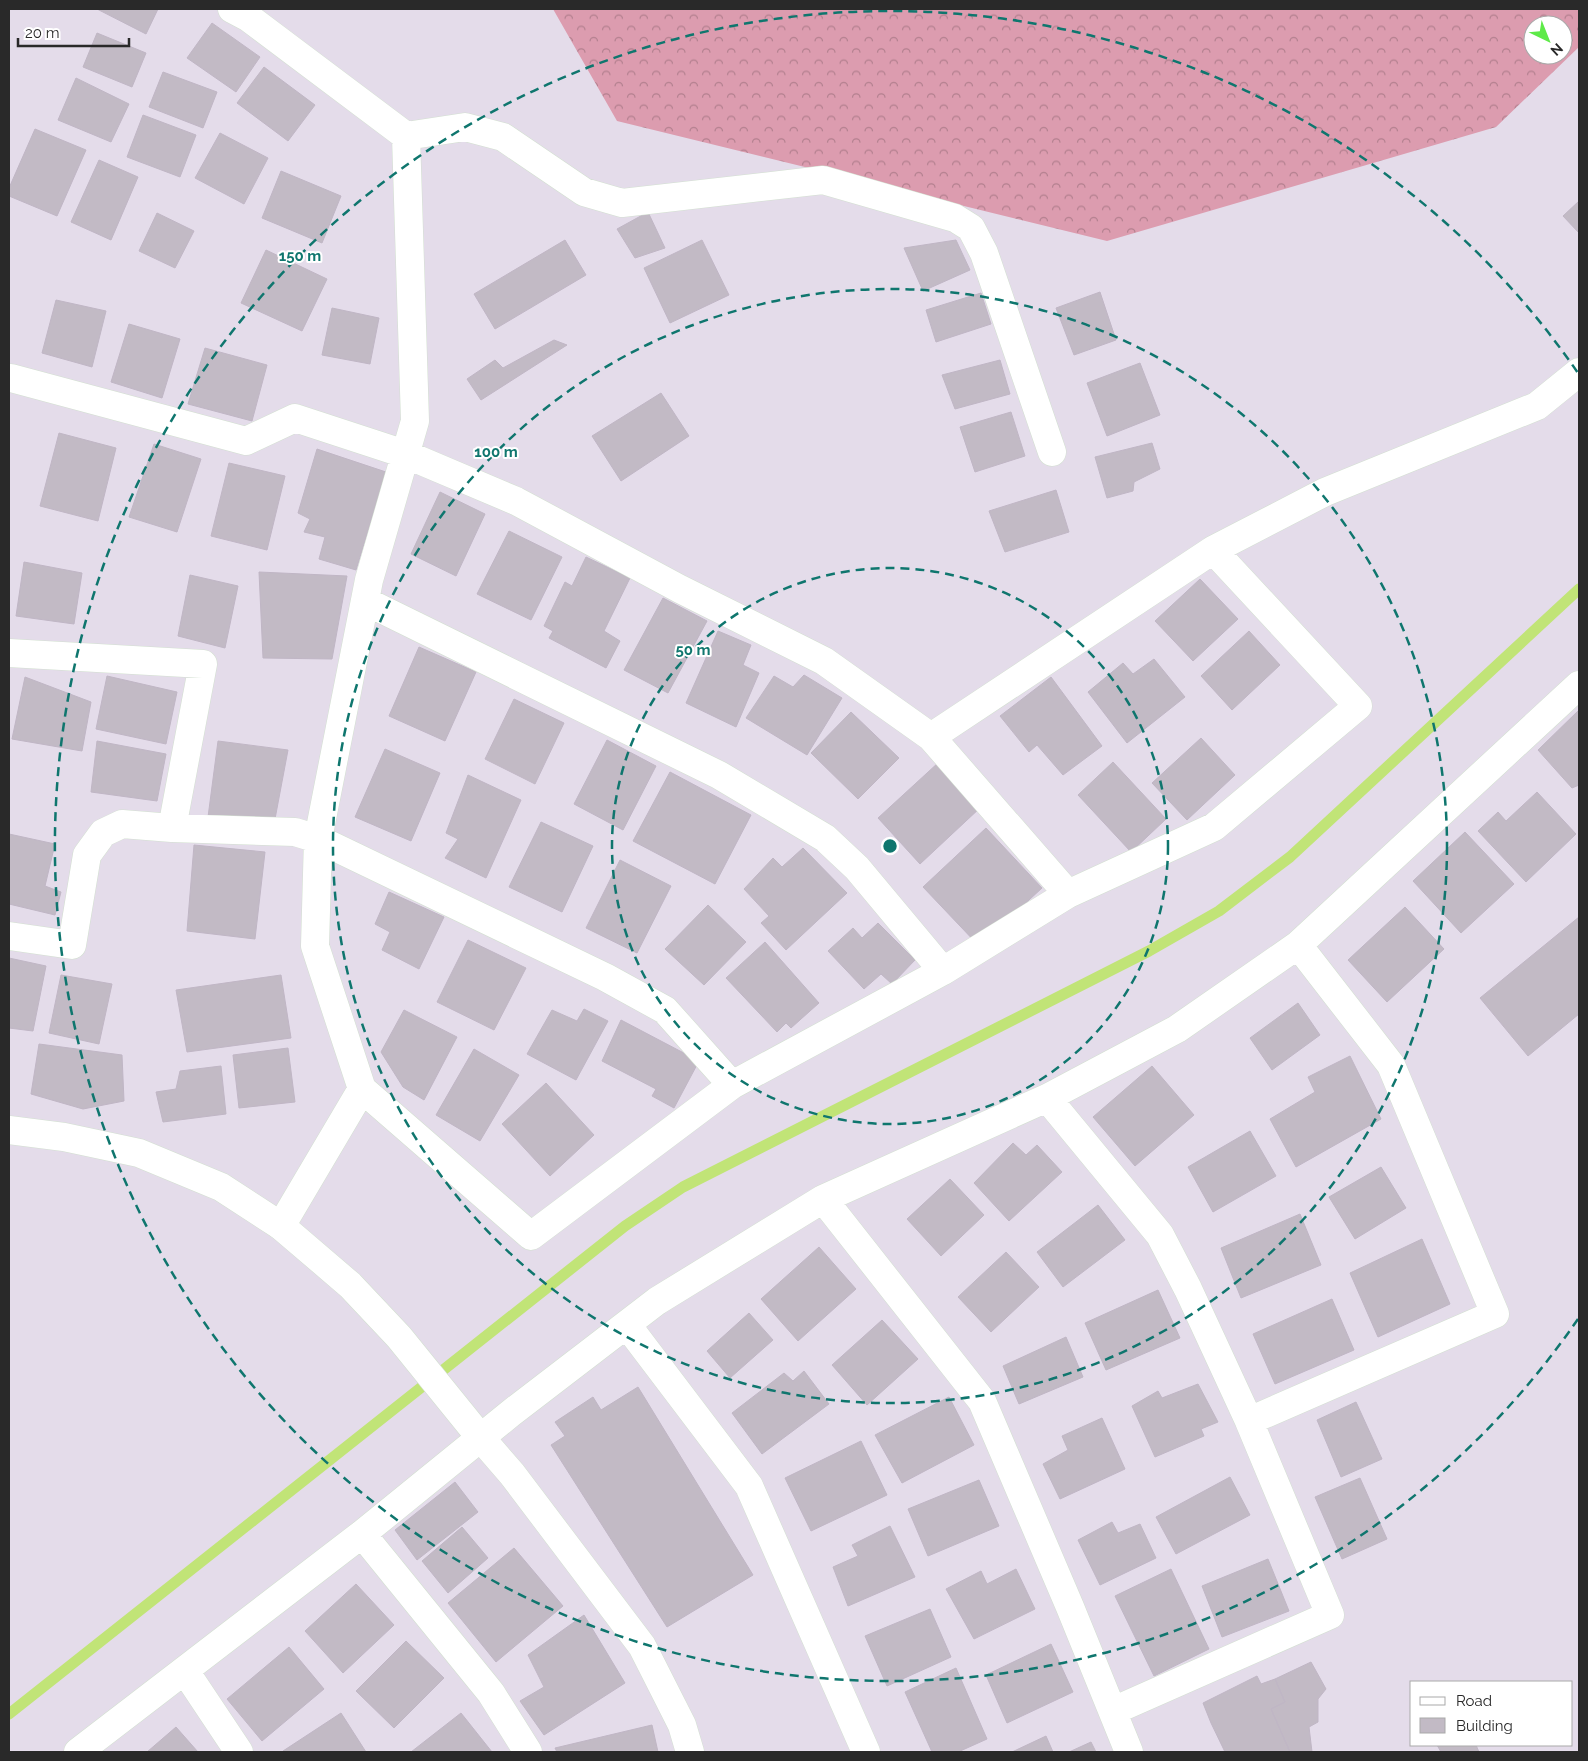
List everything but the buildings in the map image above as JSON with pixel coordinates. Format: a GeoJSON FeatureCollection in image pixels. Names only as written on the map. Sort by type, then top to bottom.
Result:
{"type":"FeatureCollection","features":[{"type":"Feature","properties":{"kind":"street"},"geometry":{"type":"LineString","coordinates":[[232,9],[249,18],[406,136],[465,127],[503,137],[584,192],[622,202],[823,180],[955,218],[971,228],[984,253],[1052,452]]}},
{"type":"Feature","properties":{"kind":"street"},"geometry":{"type":"LineString","coordinates":[[406,136],[415,421],[369,580],[318,840],[315,946],[362,1089],[531,1236],[732,1085],[943,971],[1068,894],[1214,827],[1358,706],[1213,550]]}},
{"type":"Feature","properties":{"kind":"street"},"geometry":{"type":"LineString","coordinates":[[932,737],[1213,550],[1325,492],[1537,406],[1579,372]]}},
{"type":"Feature","properties":{"kind":"street"},"geometry":{"type":"LineString","coordinates":[[11,378],[246,441],[295,418],[405,454],[516,501],[680,589],[824,661],[932,737],[1068,894]]}},
{"type":"Feature","properties":{"kind":"street"},"geometry":{"type":"LineString","coordinates":[[365,601],[719,775],[825,838],[857,868],[943,971]]}},
{"type":"Feature","properties":{"kind":"street"},"geometry":{"type":"LineString","coordinates":[[9,653],[203,664],[172,828]]}},
{"type":"Feature","properties":{"kind":"street"},"geometry":{"type":"LineString","coordinates":[[78,1752],[362,1534],[480,1437],[657,1301],[823,1199],[1047,1098],[1177,1029],[1298,945],[1579,685]]}},
{"type":"Feature","properties":{"kind":"street"},"geometry":{"type":"LineString","coordinates":[[9,936],[72,945],[88,855],[103,833],[122,824],[172,828],[295,832],[318,840],[605,977],[664,1010],[732,1085]]}},
{"type":"Feature","properties":{"kind":"street"},"geometry":{"type":"LineString","coordinates":[[1248,1421],[1495,1314],[1392,1065],[1298,945]]}},
{"type":"Feature","properties":{"kind":"street"},"geometry":{"type":"LineString","coordinates":[[281,1226],[362,1089]]}},
{"type":"Feature","properties":{"kind":"street"},"geometry":{"type":"LineString","coordinates":[[1047,1098],[1160,1235],[1188,1289],[1248,1421],[1330,1615],[1113,1711]]}},
{"type":"Feature","properties":{"kind":"street"},"geometry":{"type":"LineString","coordinates":[[9,1130],[64,1137],[139,1153],[221,1187],[281,1226],[350,1285],[399,1337],[512,1474],[642,1646],[682,1725],[690,1752]]}},
{"type":"Feature","properties":{"kind":"street"},"geometry":{"type":"LineString","coordinates":[[823,1199],[982,1400],[1129,1752]]}},
{"type":"Feature","properties":{"kind":"street"},"geometry":{"type":"LineString","coordinates":[[627,1324],[749,1486],[866,1752]]}},
{"type":"Feature","properties":{"kind":"street"},"geometry":{"type":"LineString","coordinates":[[362,1534],[491,1693],[528,1752]]}},
{"type":"Feature","properties":{"kind":"street"},"geometry":{"type":"LineString","coordinates":[[185,1670],[239,1752]]}},
{"type":"Feature","properties":{"kind":"green space"},"geometry":{"type":"Polygon","coordinates":[[[553,9],[1579,9],[1579,47],[1573,53],[1573,15],[1523,15],[1523,65],[1560,65],[1496,127],[1107,241],[617,121],[553,9]]]}},
{"type":"Feature","properties":{"kind":"waterway"},"geometry":{"type":"LineString","coordinates":[[9,1714],[625,1226],[683,1187],[1149,951],[1219,911],[1290,857],[1579,589]]}}]}
